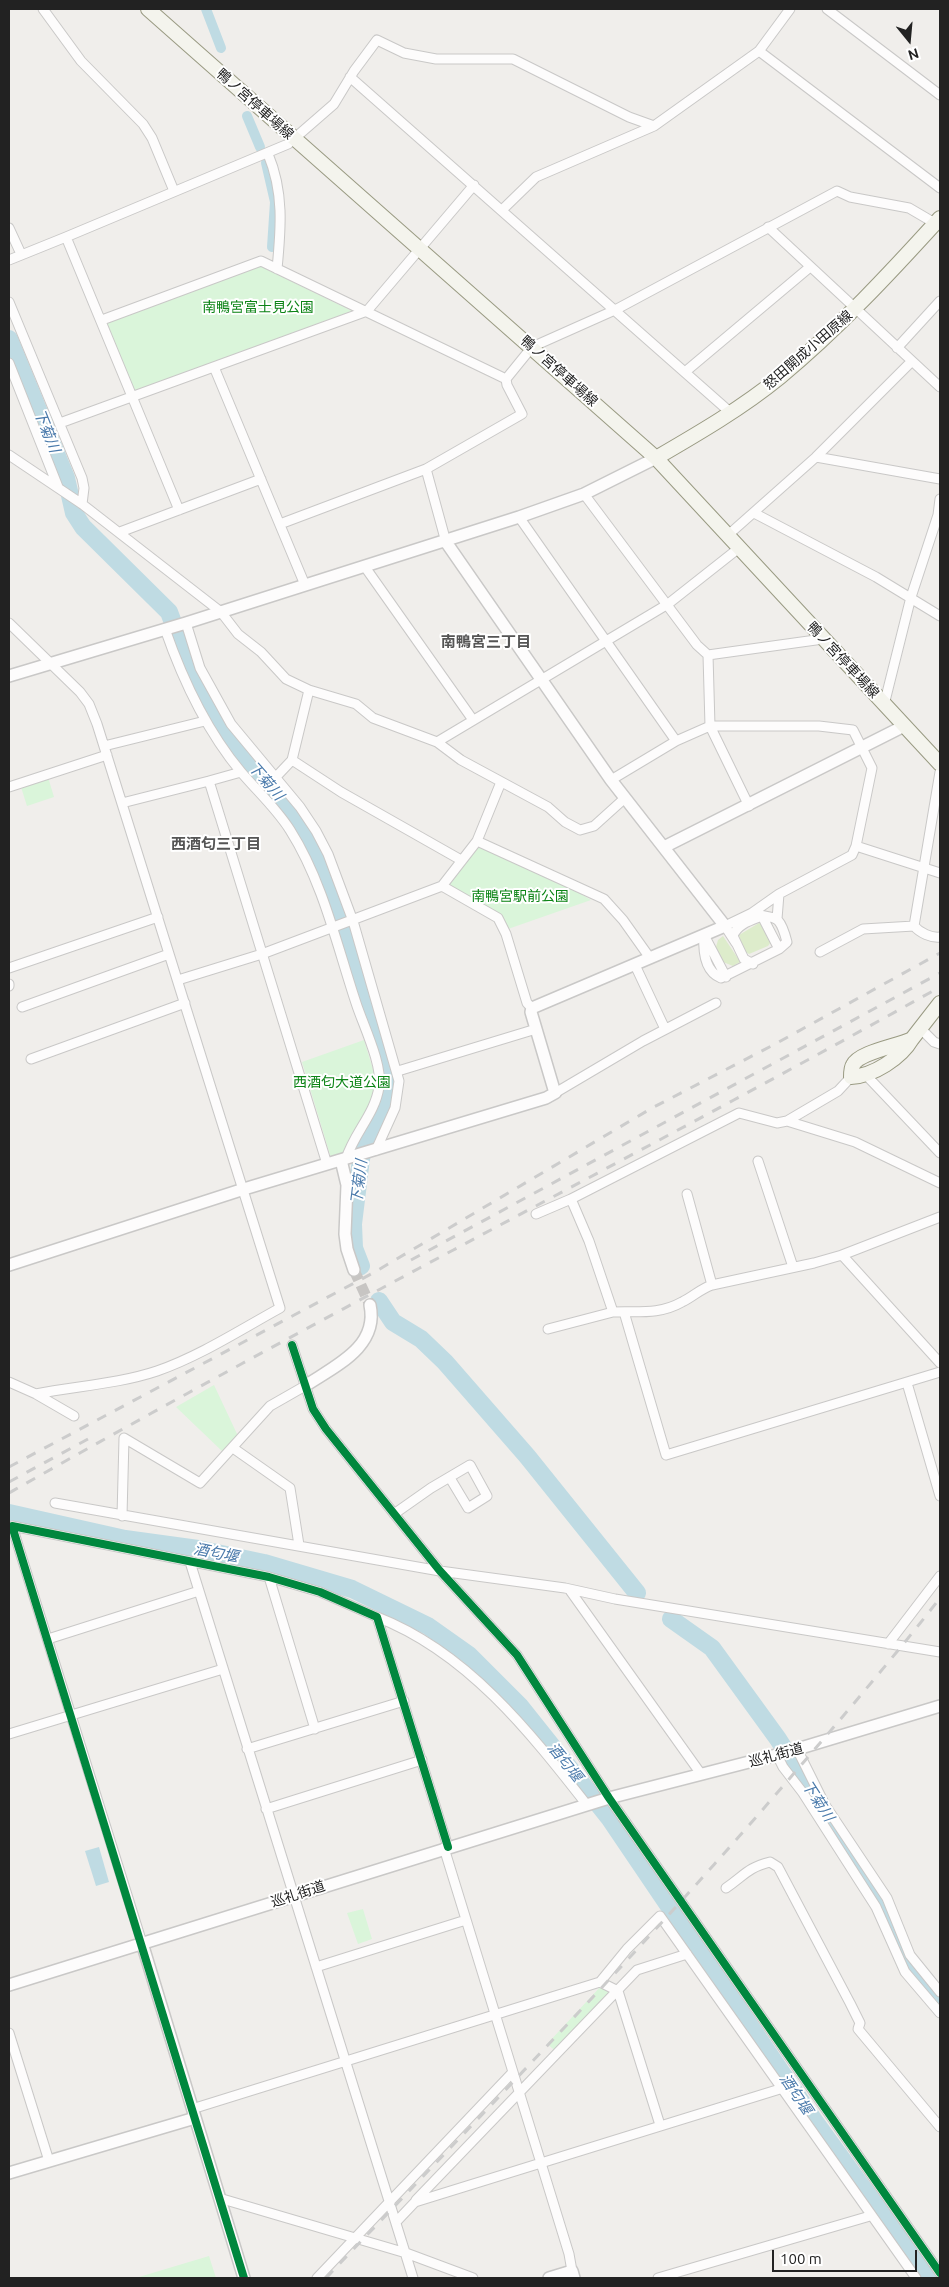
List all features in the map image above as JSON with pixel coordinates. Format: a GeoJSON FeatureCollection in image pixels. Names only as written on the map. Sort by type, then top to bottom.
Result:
{"type":"FeatureCollection","features":[{"type":"Feature","properties":{"kind":"main road","name":"鴨ノ宮停車場線"},"geometry":{"type":"LineString","coordinates":[[148,9],[656,458],[940,764]]}},
{"type":"Feature","properties":{"kind":"main road","name":"怒田開成小田原線"},"geometry":{"type":"LineString","coordinates":[[656,458],[731,413],[780,376],[854,310],[939,223]]}},
{"type":"Feature","properties":{"kind":"main road"},"geometry":{"type":"LineString","coordinates":[[858,1076],[896,1057],[940,1003]]}},
{"type":"Feature","properties":{"kind":"street"},"geometry":{"type":"LineString","coordinates":[[43,9],[81,61],[143,124],[152,138],[174,191]]}},
{"type":"Feature","properties":{"kind":"street"},"geometry":{"type":"LineString","coordinates":[[502,210],[536,177],[654,126],[759,51],[790,9]]}},
{"type":"Feature","properties":{"kind":"street"},"geometry":{"type":"LineString","coordinates":[[827,9],[940,95]]}},
{"type":"Feature","properties":{"kind":"street"},"geometry":{"type":"LineString","coordinates":[[9,260],[268,154],[295,139],[334,104],[350,77],[377,40],[404,53],[436,59],[513,59],[629,118],[654,126]]}},
{"type":"Feature","properties":{"kind":"street"},"geometry":{"type":"LineString","coordinates":[[759,51],[940,188]]}},
{"type":"Feature","properties":{"kind":"street"},"geometry":{"type":"LineString","coordinates":[[350,77],[731,413]]}},
{"type":"Feature","properties":{"kind":"street"},"geometry":{"type":"LineString","coordinates":[[268,154],[280,200],[281,220],[277,269]]}},
{"type":"Feature","properties":{"kind":"street"},"geometry":{"type":"LineString","coordinates":[[60,422],[368,311],[474,185]]}},
{"type":"Feature","properties":{"kind":"street"},"geometry":{"type":"LineString","coordinates":[[280,524],[426,469],[522,414],[507,385],[506,379],[532,347],[615,310],[837,191],[850,198],[909,208],[939,223]]}},
{"type":"Feature","properties":{"kind":"street"},"geometry":{"type":"LineString","coordinates":[[768,227],[854,310],[940,387]]}},
{"type":"Feature","properties":{"kind":"street"},"geometry":{"type":"LineString","coordinates":[[9,228],[21,254]]}},
{"type":"Feature","properties":{"kind":"street"},"geometry":{"type":"LineString","coordinates":[[66,237],[102,320],[179,510]]}},
{"type":"Feature","properties":{"kind":"street"},"geometry":{"type":"LineString","coordinates":[[102,320],[261,262],[368,311],[506,379]]}},
{"type":"Feature","properties":{"kind":"street"},"geometry":{"type":"LineString","coordinates":[[685,372],[810,267]]}},
{"type":"Feature","properties":{"kind":"street"},"geometry":{"type":"LineString","coordinates":[[897,348],[940,301]]}},
{"type":"Feature","properties":{"kind":"street"},"geometry":{"type":"LineString","coordinates":[[9,302],[82,478],[84,488],[82,504]]}},
{"type":"Feature","properties":{"kind":"street"},"geometry":{"type":"LineString","coordinates":[[727,536],[816,457],[912,361]]}},
{"type":"Feature","properties":{"kind":"street"},"geometry":{"type":"LineString","coordinates":[[9,364],[58,487]]}},
{"type":"Feature","properties":{"kind":"street"},"geometry":{"type":"LineString","coordinates":[[214,367],[305,585]]}},
{"type":"Feature","properties":{"kind":"street"},"geometry":{"type":"LineString","coordinates":[[9,455],[58,487],[120,532],[221,612],[238,634],[261,652],[286,679],[310,690],[356,704],[374,718],[437,742],[461,760],[548,807],[565,822],[580,830],[594,826],[625,798]]}},
{"type":"Feature","properties":{"kind":"street"},"geometry":{"type":"LineString","coordinates":[[816,457],[940,479]]}},
{"type":"Feature","properties":{"kind":"street"},"geometry":{"type":"LineString","coordinates":[[9,676],[446,542],[584,494],[656,458]]}},
{"type":"Feature","properties":{"kind":"street"},"geometry":{"type":"LineString","coordinates":[[426,469],[446,542],[611,780],[725,926],[744,959],[753,964]]}},
{"type":"Feature","properties":{"kind":"street"},"geometry":{"type":"LineString","coordinates":[[120,532],[261,479]]}},
{"type":"Feature","properties":{"kind":"street"},"geometry":{"type":"LineString","coordinates":[[584,494],[697,645],[708,655],[710,726],[750,806]]}},
{"type":"Feature","properties":{"kind":"street"},"geometry":{"type":"LineString","coordinates":[[884,705],[911,597],[938,515],[940,499]]}},
{"type":"Feature","properties":{"kind":"street"},"geometry":{"type":"LineString","coordinates":[[754,513],[911,597],[940,616]]}},
{"type":"Feature","properties":{"kind":"street"},"geometry":{"type":"LineString","coordinates":[[519,517],[676,741]]}},
{"type":"Feature","properties":{"kind":"street"},"geometry":{"type":"LineString","coordinates":[[437,742],[668,604],[739,548]]}},
{"type":"Feature","properties":{"kind":"street"},"geometry":{"type":"LineString","coordinates":[[365,567],[473,720]]}},
{"type":"Feature","properties":{"kind":"street"},"geometry":{"type":"LineString","coordinates":[[9,622],[52,663],[89,704],[178,980],[280,1308],[206,1349],[157,1371],[94,1385],[36,1394]]}},
{"type":"Feature","properties":{"kind":"street"},"geometry":{"type":"LineString","coordinates":[[184,623],[200,668],[231,724],[316,831],[328,854],[353,920],[398,1071],[399,1092],[395,1108],[374,1151]]}},
{"type":"Feature","properties":{"kind":"street"},"geometry":{"type":"LineString","coordinates":[[167,629],[179,670],[206,721],[241,772],[278,812],[298,844],[315,879],[379,1071],[380,1080],[370,1114],[349,1147],[346,1158],[346,1241],[354,1270]]}},
{"type":"Feature","properties":{"kind":"street"},"geometry":{"type":"LineString","coordinates":[[708,655],[823,639]]}},
{"type":"Feature","properties":{"kind":"street"},"geometry":{"type":"LineString","coordinates":[[275,778],[292,760],[310,690]]}},
{"type":"Feature","properties":{"kind":"street"},"geometry":{"type":"LineString","coordinates":[[9,787],[105,751],[206,721]]}},
{"type":"Feature","properties":{"kind":"street"},"geometry":{"type":"LineString","coordinates":[[532,1008],[725,926],[752,913],[779,894],[852,855],[856,846],[872,768],[853,730],[820,726],[710,726],[676,741],[611,780]]}},
{"type":"Feature","properties":{"kind":"street"},"geometry":{"type":"LineString","coordinates":[[664,848],[750,806],[904,726]]}},
{"type":"Feature","properties":{"kind":"street"},"geometry":{"type":"LineString","coordinates":[[292,760],[341,792],[461,860]]}},
{"type":"Feature","properties":{"kind":"street"},"geometry":{"type":"LineString","coordinates":[[122,803],[241,772]]}},
{"type":"Feature","properties":{"kind":"street"},"geometry":{"type":"LineString","coordinates":[[940,772],[914,926],[918,931],[934,937],[940,937]]}},
{"type":"Feature","properties":{"kind":"street"},"geometry":{"type":"LineString","coordinates":[[208,781],[327,1164]]}},
{"type":"Feature","properties":{"kind":"street"},"geometry":{"type":"LineString","coordinates":[[178,980],[262,954],[442,886],[477,841],[501,782]]}},
{"type":"Feature","properties":{"kind":"street"},"geometry":{"type":"LineString","coordinates":[[477,841],[604,899],[623,920],[650,958]]}},
{"type":"Feature","properties":{"kind":"street"},"geometry":{"type":"LineString","coordinates":[[856,846],[940,873]]}},
{"type":"Feature","properties":{"kind":"street"},"geometry":{"type":"LineString","coordinates":[[442,886],[498,918],[506,934],[527,1003],[532,1008],[554,1093]]}},
{"type":"Feature","properties":{"kind":"street"},"geometry":{"type":"LineString","coordinates":[[704,935],[726,977],[753,964],[779,949],[787,942],[778,919],[779,894]]}},
{"type":"Feature","properties":{"kind":"street"},"geometry":{"type":"LineString","coordinates":[[752,913],[762,916],[779,949]]}},
{"type":"Feature","properties":{"kind":"street"},"geometry":{"type":"LineString","coordinates":[[736,944],[733,936],[735,930],[742,925],[762,916],[771,915],[778,919]]}},
{"type":"Feature","properties":{"kind":"street"},"geometry":{"type":"LineString","coordinates":[[9,968],[158,917]]}},
{"type":"Feature","properties":{"kind":"street"},"geometry":{"type":"LineString","coordinates":[[820,952],[863,929],[914,926]]}},
{"type":"Feature","properties":{"kind":"street"},"geometry":{"type":"LineString","coordinates":[[22,1007],[169,954]]}},
{"type":"Feature","properties":{"kind":"street"},"geometry":{"type":"LineString","coordinates":[[635,965],[665,1029]]}},
{"type":"Feature","properties":{"kind":"street"},"geometry":{"type":"LineString","coordinates":[[31,1059],[185,1003]]}},
{"type":"Feature","properties":{"kind":"street"},"geometry":{"type":"LineString","coordinates":[[9,1265],[244,1189],[546,1098],[665,1029],[716,1003]]}},
{"type":"Feature","properties":{"kind":"street"},"geometry":{"type":"LineString","coordinates":[[398,1071],[536,1029]]}},
{"type":"Feature","properties":{"kind":"street"},"geometry":{"type":"LineString","coordinates":[[916,1034],[940,1044]]}},
{"type":"Feature","properties":{"kind":"street"},"geometry":{"type":"LineString","coordinates":[[536,1214],[659,1156],[739,1113],[777,1123],[787,1121],[838,1092],[858,1076],[940,1153]]}},
{"type":"Feature","properties":{"kind":"street"},"geometry":{"type":"LineString","coordinates":[[787,1121],[856,1142],[940,1183]]}},
{"type":"Feature","properties":{"kind":"street"},"geometry":{"type":"LineString","coordinates":[[758,1161],[793,1267]]}},
{"type":"Feature","properties":{"kind":"street"},"geometry":{"type":"LineString","coordinates":[[687,1194],[712,1285]]}},
{"type":"Feature","properties":{"kind":"street"},"geometry":{"type":"LineString","coordinates":[[571,1198],[589,1241],[613,1312]]}},
{"type":"Feature","properties":{"kind":"street"},"geometry":{"type":"LineString","coordinates":[[548,1329],[613,1312],[641,1313],[663,1311],[682,1302],[702,1288],[842,1255],[940,1217]]}},
{"type":"Feature","properties":{"kind":"street"},"geometry":{"type":"LineString","coordinates":[[842,1255],[940,1363]]}},
{"type":"Feature","properties":{"kind":"street"},"geometry":{"type":"LineString","coordinates":[[122,1516],[124,1438],[200,1483],[270,1406],[305,1386],[360,1346],[369,1333],[373,1318],[370,1305]]}},
{"type":"Feature","properties":{"kind":"street"},"geometry":{"type":"LineString","coordinates":[[624,1312],[666,1455],[940,1372]]}},
{"type":"Feature","properties":{"kind":"street"},"geometry":{"type":"LineString","coordinates":[[292,1345],[313,1409],[326,1429],[440,1571],[517,1655],[609,1798],[940,2273]]}},
{"type":"Feature","properties":{"kind":"street"},"geometry":{"type":"LineString","coordinates":[[9,1382],[36,1394],[74,1416]]}},
{"type":"Feature","properties":{"kind":"street"},"geometry":{"type":"LineString","coordinates":[[907,1383],[940,1496]]}},
{"type":"Feature","properties":{"kind":"street"},"geometry":{"type":"LineString","coordinates":[[233,1448],[290,1488],[299,1546]]}},
{"type":"Feature","properties":{"kind":"street"},"geometry":{"type":"LineString","coordinates":[[394,1514],[430,1488],[470,1465],[487,1496],[468,1508],[450,1478]]}},
{"type":"Feature","properties":{"kind":"street"},"geometry":{"type":"LineString","coordinates":[[55,1503],[440,1571],[568,1589],[615,1599],[940,1652]]}},
{"type":"Feature","properties":{"kind":"street"},"geometry":{"type":"LineString","coordinates":[[244,2278],[12,1526],[269,1576],[320,1592],[399,1625],[465,1669],[526,1730],[587,1805]]}},
{"type":"Feature","properties":{"kind":"street"},"geometry":{"type":"LineString","coordinates":[[190,1562],[413,2278]]}},
{"type":"Feature","properties":{"kind":"street"},"geometry":{"type":"LineString","coordinates":[[269,1576],[315,1729]]}},
{"type":"Feature","properties":{"kind":"street"},"geometry":{"type":"LineString","coordinates":[[888,1644],[940,1576]]}},
{"type":"Feature","properties":{"kind":"street"},"geometry":{"type":"LineString","coordinates":[[568,1589],[701,1774]]}},
{"type":"Feature","properties":{"kind":"street"},"geometry":{"type":"LineString","coordinates":[[48,1639],[199,1591]]}},
{"type":"Feature","properties":{"kind":"street"},"geometry":{"type":"LineString","coordinates":[[377,1617],[422,1760],[466,1920],[541,2163],[573,2275],[549,2278]]}},
{"type":"Feature","properties":{"kind":"street"},"geometry":{"type":"LineString","coordinates":[[9,1734],[223,1668]]}},
{"type":"Feature","properties":{"kind":"street"},"geometry":{"type":"LineString","coordinates":[[247,1749],[404,1701]]}},
{"type":"Feature","properties":{"kind":"street","name":"巡礼街道"},"geometry":{"type":"LineString","coordinates":[[9,1985],[446,1847],[609,1798],[787,1752],[940,1706]]}},
{"type":"Feature","properties":{"kind":"street"},"geometry":{"type":"LineString","coordinates":[[787,1752],[887,1898],[910,1955],[940,1992]]}},
{"type":"Feature","properties":{"kind":"street"},"geometry":{"type":"LineString","coordinates":[[787,1752],[783,1767],[803,1793],[876,1907],[904,1972],[940,2013]]}},
{"type":"Feature","properties":{"kind":"street"},"geometry":{"type":"LineString","coordinates":[[266,1809],[422,1760]]}},
{"type":"Feature","properties":{"kind":"street"},"geometry":{"type":"LineString","coordinates":[[726,1888],[751,1867],[770,1862],[778,1868],[860,2023],[858,2029],[940,2127]]}},
{"type":"Feature","properties":{"kind":"street"},"geometry":{"type":"LineString","coordinates":[[9,2173],[193,2114],[346,2061],[600,1982],[627,1949],[660,1916],[780,2089],[916,2278]]}},
{"type":"Feature","properties":{"kind":"street"},"geometry":{"type":"LineString","coordinates":[[316,1967],[466,1920]]}},
{"type":"Feature","properties":{"kind":"street"},"geometry":{"type":"LineString","coordinates":[[396,2222],[637,1970],[687,1954]]}},
{"type":"Feature","properties":{"kind":"street"},"geometry":{"type":"LineString","coordinates":[[600,1982],[618,1991],[660,2125]]}},
{"type":"Feature","properties":{"kind":"street"},"geometry":{"type":"LineString","coordinates":[[9,2033],[49,2161]]}},
{"type":"Feature","properties":{"kind":"street"},"geometry":{"type":"LineString","coordinates":[[317,2278],[513,2072]]}},
{"type":"Feature","properties":{"kind":"street"},"geometry":{"type":"LineString","coordinates":[[415,2202],[780,2089]]}},
{"type":"Feature","properties":{"kind":"street"},"geometry":{"type":"LineString","coordinates":[[219,2198],[406,2253],[473,2278]]}},
{"type":"Feature","properties":{"kind":"street"},"geometry":{"type":"LineString","coordinates":[[658,2278],[870,2216]]}},
{"type":"Feature","properties":{"kind":"green space","name":"南鴨宮富士見公園"},"geometry":{"type":"Polygon","coordinates":[[[260,266],[352,311],[134,391],[107,323],[260,266]]]}},
{"type":"Feature","properties":{"kind":"green space"},"geometry":{"type":"Polygon","coordinates":[[[48,777],[54,797],[27,806],[21,787],[48,777]]]}},
{"type":"Feature","properties":{"kind":"green space","name":"南鴨宮駅前公園"},"geometry":{"type":"Polygon","coordinates":[[[478,846],[591,900],[508,929],[500,914],[448,885],[478,846]]]}},
{"type":"Feature","properties":{"kind":"green space"},"geometry":{"type":"Polygon","coordinates":[[[759,923],[763,924],[771,942],[768,946],[749,954],[743,950],[739,935],[759,923]]]}},
{"type":"Feature","properties":{"kind":"green space"},"geometry":{"type":"Polygon","coordinates":[[[723,936],[740,962],[733,966],[723,962],[716,947],[718,940],[723,936]]]}},
{"type":"Feature","properties":{"kind":"green space","name":"西酒匂大道公園"},"geometry":{"type":"Polygon","coordinates":[[[364,1040],[375,1076],[373,1098],[341,1156],[331,1158],[302,1062],[364,1040]]]}},
{"type":"Feature","properties":{"kind":"green space"},"geometry":{"type":"Polygon","coordinates":[[[214,1385],[238,1436],[223,1452],[176,1407],[214,1385]]]}},
{"type":"Feature","properties":{"kind":"green space"},"geometry":{"type":"Polygon","coordinates":[[[363,1909],[372,1939],[358,1944],[347,1913],[363,1909]]]}},
{"type":"Feature","properties":{"kind":"green space"},"geometry":{"type":"Polygon","coordinates":[[[603,1984],[615,1992],[557,2052],[547,2044],[603,1984]]]}},
{"type":"Feature","properties":{"kind":"green space"},"geometry":{"type":"Polygon","coordinates":[[[209,2256],[216,2278],[139,2277],[209,2256]]]}},
{"type":"Feature","properties":{"kind":"water"},"geometry":{"type":"Polygon","coordinates":[[[99,1847],[109,1882],[96,1886],[85,1851],[99,1847]]]}},
{"type":"Feature","properties":{"kind":"waterway"},"geometry":{"type":"LineString","coordinates":[[206,9],[221,48]]}},
{"type":"Feature","properties":{"kind":"waterway"},"geometry":{"type":"LineString","coordinates":[[247,116],[260,147]]}},
{"type":"Feature","properties":{"kind":"waterway"},"geometry":{"type":"LineString","coordinates":[[266,163],[275,202],[272,247]]}},
{"type":"Feature","properties":{"kind":"waterway","name":"下菊川"},"geometry":{"type":"LineString","coordinates":[[9,339],[66,478],[74,513],[83,527],[169,612],[184,652],[213,713],[239,750],[292,811],[309,838],[334,896],[388,1074],[388,1092],[385,1106],[364,1144],[361,1159],[353,1224],[354,1248],[361,1266]]}},
{"type":"Feature","properties":{"kind":"waterway","name":"下菊川"},"geometry":{"type":"LineString","coordinates":[[379,1301],[393,1322],[421,1339],[445,1362],[527,1456],[637,1593]]}},
{"type":"Feature","properties":{"kind":"waterway","name":"酒匂堰"},"geometry":{"type":"LineString","coordinates":[[9,1513],[125,1539],[198,1549],[264,1563],[352,1589],[428,1626],[469,1655],[520,1706],[610,1819],[813,2119],[928,2278]]}},
{"type":"Feature","properties":{"kind":"waterway","name":"下菊川"},"geometry":{"type":"LineString","coordinates":[[671,1619],[712,1648],[778,1739],[877,1894],[893,1925],[905,1956],[916,1975],[940,2002]]}},
{"type":"Feature","properties":{"kind":"tunnel"},"geometry":{"type":"LineString","coordinates":[[354,1270],[370,1305]]}},
{"type":"Feature","properties":{"kind":"railway"},"geometry":{"type":"LineString","coordinates":[[9,1467],[373,1273],[652,1108],[777,1043],[940,953]]}},
{"type":"Feature","properties":{"kind":"railway"},"geometry":{"type":"LineString","coordinates":[[411,1260],[940,973]]}},
{"type":"Feature","properties":{"kind":"railway"},"geometry":{"type":"LineString","coordinates":[[9,1493],[241,1364],[708,1114],[940,987]]}},
{"type":"Feature","properties":{"kind":"railway"},"geometry":{"type":"LineString","coordinates":[[9,1482],[88,1439]]}},
{"type":"Feature","properties":{"kind":"railway"},"geometry":{"type":"LineString","coordinates":[[326,2278],[682,1901],[833,1728],[940,1598]]}},
{"type":"Feature","properties":{"kind":"cycle path"},"geometry":{"type":"LineString","coordinates":[[292,1345],[313,1409],[326,1429],[440,1571],[517,1655],[609,1798],[940,2273]]}},
{"type":"Feature","properties":{"kind":"cycle path"},"geometry":{"type":"LineString","coordinates":[[244,2278],[12,1526],[269,1577],[320,1592],[377,1617],[448,1847]]}},
{"type":"Feature","properties":{"kind":"district","name":"南鴨宮三丁目"},"geometry":{"type":"Point","coordinates":[486,642]}},
{"type":"Feature","properties":{"kind":"district","name":"西酒匂三丁目"},"geometry":{"type":"Point","coordinates":[216,844]}}]}
